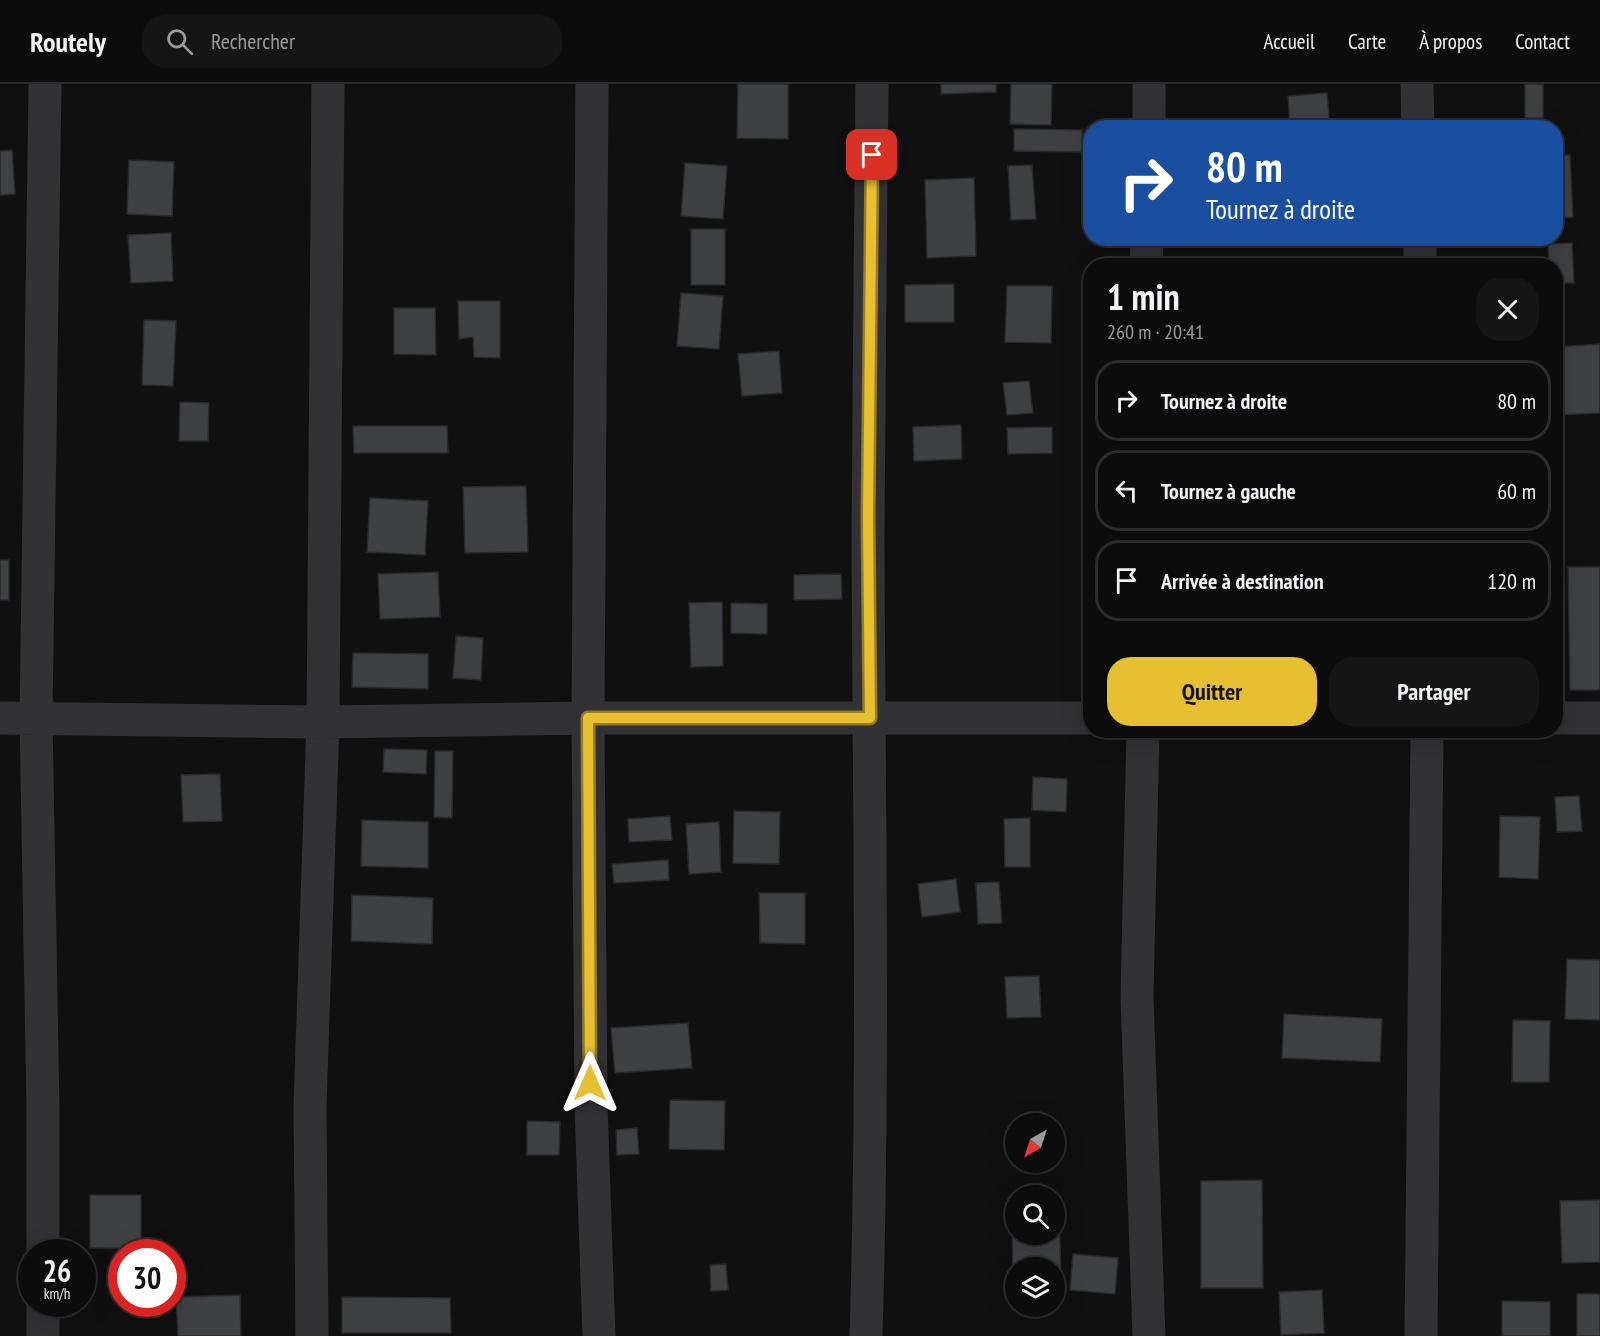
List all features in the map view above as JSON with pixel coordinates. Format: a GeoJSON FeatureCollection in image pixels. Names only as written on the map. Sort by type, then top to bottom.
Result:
{"type":"FeatureCollection","features":[{"type":"Feature","properties":{"kind":"street"},"geometry":{"type":"LineString","coordinates":[[43,1239],[43,1086],[36,718],[45,84]]}},
{"type":"Feature","properties":{"kind":"street"},"geometry":{"type":"LineString","coordinates":[[312,1336],[310,1106],[323,722],[328,84]]}},
{"type":"Feature","properties":{"kind":"street"},"geometry":{"type":"LineString","coordinates":[[592,84],[588,718],[591,1106],[599,1336]]}},
{"type":"Feature","properties":{"kind":"street"},"geometry":{"type":"LineString","coordinates":[[866,1336],[869,1227],[868,514],[872,84]]}},
{"type":"Feature","properties":{"kind":"street"},"geometry":{"type":"LineString","coordinates":[[1149,84],[1149,120]]}},
{"type":"Feature","properties":{"kind":"street"},"geometry":{"type":"LineString","coordinates":[[1417,84],[1418,120]]}},
{"type":"Feature","properties":{"kind":"street"},"geometry":{"type":"LineString","coordinates":[[0,718],[323,722],[588,718],[1083,718]]}},
{"type":"Feature","properties":{"kind":"street"},"geometry":{"type":"LineString","coordinates":[[1563,718],[1600,718]]}},
{"type":"Feature","properties":{"kind":"street"},"geometry":{"type":"LineString","coordinates":[[1143,738],[1137,997],[1149,1336]]}},
{"type":"Feature","properties":{"kind":"street"},"geometry":{"type":"LineString","coordinates":[[1421,1336],[1426,738]]}},
{"type":"Feature","properties":{"kind":"street"},"geometry":{"type":"LineString","coordinates":[[43,1317],[43,1336]]}},
{"type":"Feature","properties":{"kind":"building"},"geometry":{"type":"Polygon","coordinates":[[[738,84],[788,84],[788,139],[737,138],[738,84]]]}},
{"type":"Feature","properties":{"kind":"building"},"geometry":{"type":"Polygon","coordinates":[[[941,84],[996,84],[996,92],[941,94],[941,84]]]}},
{"type":"Feature","properties":{"kind":"building"},"geometry":{"type":"Polygon","coordinates":[[[1011,84],[1052,84],[1051,125],[1010,124],[1011,84]]]}},
{"type":"Feature","properties":{"kind":"building"},"geometry":{"type":"Polygon","coordinates":[[[1525,84],[1543,84],[1543,118],[1525,118],[1525,84]]]}},
{"type":"Feature","properties":{"kind":"building"},"geometry":{"type":"Polygon","coordinates":[[[1327,93],[1329,120],[1290,120],[1288,96],[1327,93]]]}},
{"type":"Feature","properties":{"kind":"building"},"geometry":{"type":"Polygon","coordinates":[[[1014,129],[1082,130],[1082,152],[1014,151],[1014,129]]]}},
{"type":"Feature","properties":{"kind":"building"},"geometry":{"type":"Polygon","coordinates":[[[12,150],[15,194],[0,195],[0,151],[12,150]]]}},
{"type":"Feature","properties":{"kind":"building"},"geometry":{"type":"Polygon","coordinates":[[[1563,155],[1570,155],[1573,217],[1563,218],[1563,155]]]}},
{"type":"Feature","properties":{"kind":"building"},"geometry":{"type":"Polygon","coordinates":[[[129,160],[174,162],[172,216],[127,214],[129,160]]]}},
{"type":"Feature","properties":{"kind":"building"},"geometry":{"type":"Polygon","coordinates":[[[685,163],[727,166],[723,219],[681,216],[685,163]]]}},
{"type":"Feature","properties":{"kind":"building"},"geometry":{"type":"Polygon","coordinates":[[[1032,165],[1036,219],[1011,220],[1008,166],[1032,165]]]}},
{"type":"Feature","properties":{"kind":"building"},"geometry":{"type":"Polygon","coordinates":[[[974,178],[976,256],[927,258],[925,180],[974,178]]]}},
{"type":"Feature","properties":{"kind":"building"},"geometry":{"type":"Polygon","coordinates":[[[691,229],[725,229],[725,285],[691,285],[691,229]]]}},
{"type":"Feature","properties":{"kind":"building"},"geometry":{"type":"Polygon","coordinates":[[[171,233],[173,281],[131,283],[128,235],[171,233]]]}},
{"type":"Feature","properties":{"kind":"building"},"geometry":{"type":"Polygon","coordinates":[[[1563,243],[1572,243],[1574,283],[1563,283],[1563,258],[1549,258],[1548,246],[1563,246],[1563,243]]]}},
{"type":"Feature","properties":{"kind":"building"},"geometry":{"type":"Polygon","coordinates":[[[954,284],[954,322],[905,322],[905,285],[954,284]]]}},
{"type":"Feature","properties":{"kind":"building"},"geometry":{"type":"Polygon","coordinates":[[[1007,286],[1052,286],[1051,343],[1005,342],[1007,286]]]}},
{"type":"Feature","properties":{"kind":"building"},"geometry":{"type":"Polygon","coordinates":[[[681,293],[723,296],[719,349],[677,346],[681,293]]]}},
{"type":"Feature","properties":{"kind":"building"},"geometry":{"type":"Polygon","coordinates":[[[458,301],[500,301],[500,358],[474,357],[473,337],[459,339],[458,301]]]}},
{"type":"Feature","properties":{"kind":"building"},"geometry":{"type":"Polygon","coordinates":[[[394,308],[435,308],[436,355],[394,354],[394,308]]]}},
{"type":"Feature","properties":{"kind":"building"},"geometry":{"type":"Polygon","coordinates":[[[144,320],[176,321],[173,386],[142,385],[144,320]]]}},
{"type":"Feature","properties":{"kind":"building"},"geometry":{"type":"Polygon","coordinates":[[[1600,344],[1600,413],[1563,415],[1563,347],[1600,344]]]}},
{"type":"Feature","properties":{"kind":"building"},"geometry":{"type":"Polygon","coordinates":[[[779,351],[782,393],[742,396],[738,354],[779,351]]]}},
{"type":"Feature","properties":{"kind":"building"},"geometry":{"type":"Polygon","coordinates":[[[1029,381],[1033,413],[1007,415],[1003,383],[1029,381]]]}},
{"type":"Feature","properties":{"kind":"building"},"geometry":{"type":"Polygon","coordinates":[[[180,402],[209,403],[208,441],[179,441],[180,402]]]}},
{"type":"Feature","properties":{"kind":"building"},"geometry":{"type":"Polygon","coordinates":[[[961,425],[962,459],[914,461],[913,427],[961,425]]]}},
{"type":"Feature","properties":{"kind":"building"},"geometry":{"type":"Polygon","coordinates":[[[353,426],[447,426],[448,453],[354,453],[353,426]]]}},
{"type":"Feature","properties":{"kind":"building"},"geometry":{"type":"Polygon","coordinates":[[[1052,427],[1052,453],[1008,454],[1007,428],[1052,427]]]}},
{"type":"Feature","properties":{"kind":"building"},"geometry":{"type":"Polygon","coordinates":[[[526,486],[528,552],[465,553],[463,487],[526,486]]]}},
{"type":"Feature","properties":{"kind":"building"},"geometry":{"type":"Polygon","coordinates":[[[370,498],[428,501],[425,555],[367,552],[370,498]]]}},
{"type":"Feature","properties":{"kind":"building"},"geometry":{"type":"Polygon","coordinates":[[[0,560],[9,560],[9,600],[0,600],[0,560]]]}},
{"type":"Feature","properties":{"kind":"building"},"geometry":{"type":"Polygon","coordinates":[[[1568,567],[1600,567],[1600,690],[1570,690],[1568,567]]]}},
{"type":"Feature","properties":{"kind":"building"},"geometry":{"type":"Polygon","coordinates":[[[438,572],[440,617],[380,619],[378,574],[438,572]]]}},
{"type":"Feature","properties":{"kind":"building"},"geometry":{"type":"Polygon","coordinates":[[[841,574],[842,599],[794,600],[794,575],[841,574]]]}},
{"type":"Feature","properties":{"kind":"building"},"geometry":{"type":"Polygon","coordinates":[[[722,602],[723,666],[691,667],[689,603],[722,602]]]}},
{"type":"Feature","properties":{"kind":"building"},"geometry":{"type":"Polygon","coordinates":[[[731,603],[767,604],[767,634],[731,633],[731,603]]]}},
{"type":"Feature","properties":{"kind":"building"},"geometry":{"type":"Polygon","coordinates":[[[456,636],[483,638],[481,680],[453,678],[456,636]]]}},
{"type":"Feature","properties":{"kind":"building"},"geometry":{"type":"Polygon","coordinates":[[[353,653],[428,654],[428,689],[352,687],[353,653]]]}},
{"type":"Feature","properties":{"kind":"building"},"geometry":{"type":"Polygon","coordinates":[[[384,749],[427,750],[426,774],[383,772],[384,749]]]}},
{"type":"Feature","properties":{"kind":"building"},"geometry":{"type":"Polygon","coordinates":[[[435,751],[453,751],[452,818],[434,817],[435,751]]]}},
{"type":"Feature","properties":{"kind":"building"},"geometry":{"type":"Polygon","coordinates":[[[220,774],[222,821],[183,822],[181,775],[220,774]]]}},
{"type":"Feature","properties":{"kind":"building"},"geometry":{"type":"Polygon","coordinates":[[[1033,777],[1067,779],[1066,812],[1032,810],[1033,777]]]}},
{"type":"Feature","properties":{"kind":"building"},"geometry":{"type":"Polygon","coordinates":[[[1579,796],[1582,831],[1557,832],[1555,797],[1579,796]]]}},
{"type":"Feature","properties":{"kind":"building"},"geometry":{"type":"Polygon","coordinates":[[[734,811],[780,812],[779,864],[733,863],[734,811]]]}},
{"type":"Feature","properties":{"kind":"building"},"geometry":{"type":"Polygon","coordinates":[[[670,816],[672,840],[629,842],[628,819],[670,816]]]}},
{"type":"Feature","properties":{"kind":"building"},"geometry":{"type":"Polygon","coordinates":[[[1500,816],[1540,817],[1538,879],[1499,877],[1500,816]]]}},
{"type":"Feature","properties":{"kind":"building"},"geometry":{"type":"Polygon","coordinates":[[[1030,818],[1030,867],[1005,867],[1004,819],[1030,818]]]}},
{"type":"Feature","properties":{"kind":"building"},"geometry":{"type":"Polygon","coordinates":[[[362,820],[428,822],[428,868],[361,866],[362,820]]]}},
{"type":"Feature","properties":{"kind":"building"},"geometry":{"type":"Polygon","coordinates":[[[719,822],[721,872],[689,874],[686,824],[719,822]]]}},
{"type":"Feature","properties":{"kind":"building"},"geometry":{"type":"Polygon","coordinates":[[[668,860],[669,880],[614,883],[612,864],[668,860]]]}},
{"type":"Feature","properties":{"kind":"building"},"geometry":{"type":"Polygon","coordinates":[[[956,879],[960,912],[922,917],[918,884],[956,879]]]}},
{"type":"Feature","properties":{"kind":"building"},"geometry":{"type":"Polygon","coordinates":[[[999,882],[1002,923],[978,924],[976,883],[999,882]]]}},
{"type":"Feature","properties":{"kind":"building"},"geometry":{"type":"Polygon","coordinates":[[[759,893],[805,893],[805,944],[760,943],[759,893]]]}},
{"type":"Feature","properties":{"kind":"building"},"geometry":{"type":"Polygon","coordinates":[[[352,895],[433,898],[432,944],[351,941],[352,895]]]}},
{"type":"Feature","properties":{"kind":"building"},"geometry":{"type":"Polygon","coordinates":[[[1567,959],[1600,960],[1600,1020],[1565,1019],[1567,959]]]}},
{"type":"Feature","properties":{"kind":"building"},"geometry":{"type":"Polygon","coordinates":[[[1039,976],[1041,1017],[1007,1018],[1005,977],[1039,976]]]}},
{"type":"Feature","properties":{"kind":"building"},"geometry":{"type":"Polygon","coordinates":[[[1284,1014],[1382,1019],[1380,1062],[1282,1058],[1284,1014]]]}},
{"type":"Feature","properties":{"kind":"building"},"geometry":{"type":"Polygon","coordinates":[[[1513,1020],[1550,1021],[1549,1082],[1512,1082],[1513,1020]]]}},
{"type":"Feature","properties":{"kind":"building"},"geometry":{"type":"Polygon","coordinates":[[[688,1023],[692,1068],[615,1073],[611,1028],[688,1023]]]}},
{"type":"Feature","properties":{"kind":"building"},"geometry":{"type":"Polygon","coordinates":[[[670,1100],[725,1101],[724,1150],[669,1149],[670,1100]]]}},
{"type":"Feature","properties":{"kind":"building"},"geometry":{"type":"Polygon","coordinates":[[[527,1121],[560,1122],[559,1155],[527,1155],[527,1121]]]}},
{"type":"Feature","properties":{"kind":"building"},"geometry":{"type":"Polygon","coordinates":[[[637,1128],[639,1154],[617,1155],[616,1130],[637,1128]]]}},
{"type":"Feature","properties":{"kind":"building"},"geometry":{"type":"Polygon","coordinates":[[[1262,1180],[1263,1288],[1201,1288],[1201,1181],[1262,1180]]]}},
{"type":"Feature","properties":{"kind":"building"},"geometry":{"type":"Polygon","coordinates":[[[90,1195],[141,1195],[141,1239],[108,1239],[108,1248],[96,1248],[96,1239],[90,1239],[90,1195]]]}},
{"type":"Feature","properties":{"kind":"building"},"geometry":{"type":"Polygon","coordinates":[[[1600,1200],[1600,1262],[1562,1263],[1560,1201],[1600,1200]]]}},
{"type":"Feature","properties":{"kind":"building"},"geometry":{"type":"Polygon","coordinates":[[[1013,1245],[1060,1245],[1060,1257],[1013,1257],[1013,1245]]]}},
{"type":"Feature","properties":{"kind":"building"},"geometry":{"type":"Polygon","coordinates":[[[1073,1254],[1118,1258],[1115,1294],[1070,1290],[1073,1254]]]}},
{"type":"Feature","properties":{"kind":"building"},"geometry":{"type":"Polygon","coordinates":[[[726,1264],[728,1290],[711,1291],[710,1265],[726,1264]]]}},
{"type":"Feature","properties":{"kind":"building"},"geometry":{"type":"Polygon","coordinates":[[[1322,1290],[1324,1333],[1281,1335],[1279,1292],[1322,1290]]]}},
{"type":"Feature","properties":{"kind":"building"},"geometry":{"type":"Polygon","coordinates":[[[1577,1294],[1600,1294],[1600,1336],[1577,1336],[1577,1294]]]}},
{"type":"Feature","properties":{"kind":"building"},"geometry":{"type":"Polygon","coordinates":[[[240,1295],[241,1336],[178,1336],[177,1317],[186,1317],[186,1297],[240,1295]]]}},
{"type":"Feature","properties":{"kind":"building"},"geometry":{"type":"Polygon","coordinates":[[[342,1297],[450,1298],[451,1333],[342,1333],[342,1297]]]}},
{"type":"Feature","properties":{"kind":"building"},"geometry":{"type":"Polygon","coordinates":[[[1502,1301],[1550,1302],[1550,1336],[1502,1336],[1502,1301]]]}},
{"type":"Feature","properties":{"kind":"route"},"geometry":{"type":"LineString","coordinates":[[590,1083],[588,718],[870,718],[868,516],[872,155]]}}]}
